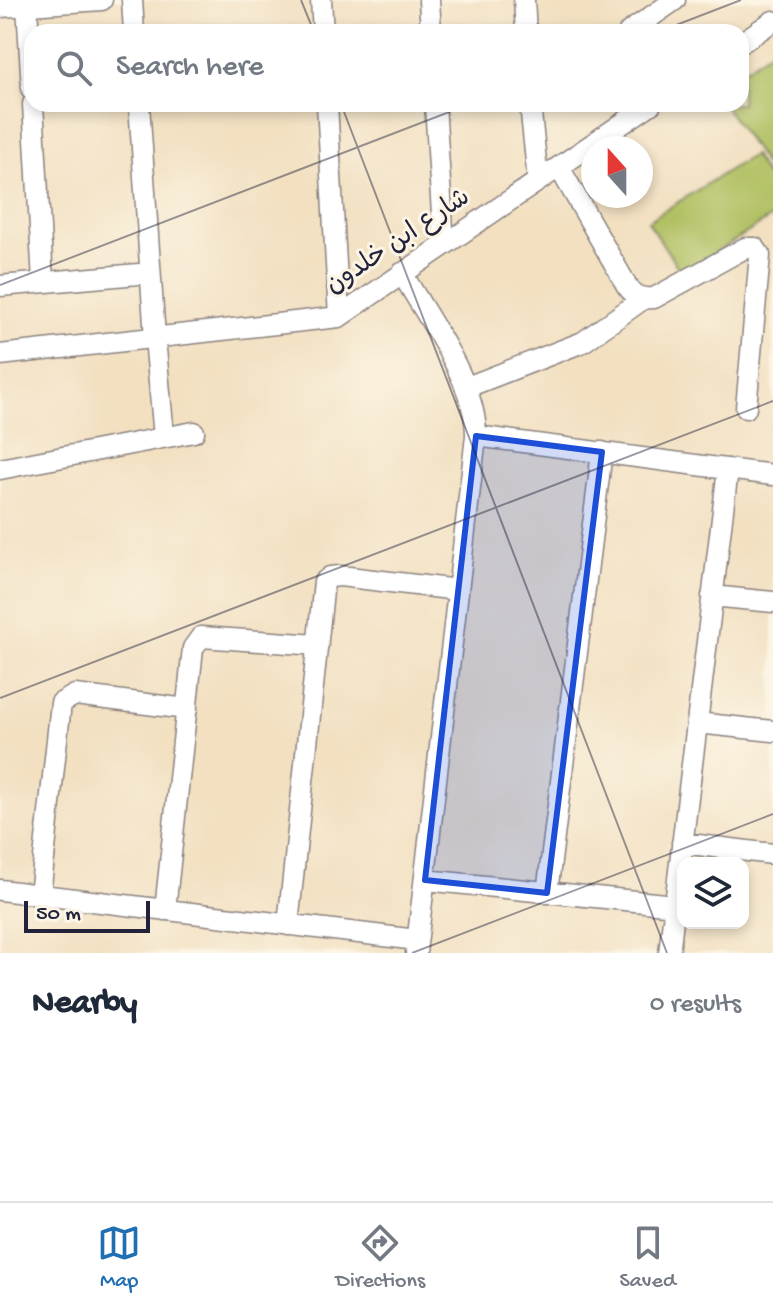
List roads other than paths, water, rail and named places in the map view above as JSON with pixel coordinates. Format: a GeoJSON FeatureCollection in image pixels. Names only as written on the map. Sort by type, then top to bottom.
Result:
{"type":"FeatureCollection","features":[{"type":"Feature","properties":{"kind":"street"},"geometry":{"type":"LineString","coordinates":[[0,7],[102,0]]}},
{"type":"Feature","properties":{"kind":"street"},"geometry":{"type":"LineString","coordinates":[[132,0],[134,24]]}},
{"type":"Feature","properties":{"kind":"street"},"geometry":{"type":"LineString","coordinates":[[321,0],[322,24]]}},
{"type":"Feature","properties":{"kind":"street"},"geometry":{"type":"LineString","coordinates":[[429,0],[430,24]]}},
{"type":"Feature","properties":{"kind":"street"},"geometry":{"type":"LineString","coordinates":[[524,0],[526,24]]}},
{"type":"Feature","properties":{"kind":"street"},"geometry":{"type":"LineString","coordinates":[[640,24],[675,0]]}},
{"type":"Feature","properties":{"kind":"street"},"geometry":{"type":"LineString","coordinates":[[27,5],[28,24]]}},
{"type":"Feature","properties":{"kind":"street"},"geometry":{"type":"LineString","coordinates":[[749,38],[773,21]]}},
{"type":"Feature","properties":{"kind":"street"},"geometry":{"type":"LineString","coordinates":[[33,112],[43,282]]}},
{"type":"Feature","properties":{"kind":"street"},"geometry":{"type":"LineString","coordinates":[[140,112],[164,437]]}},
{"type":"Feature","properties":{"kind":"street"},"geometry":{"type":"LineString","coordinates":[[327,112],[339,317]]}},
{"type":"Feature","properties":{"kind":"street"},"geometry":{"type":"LineString","coordinates":[[436,112],[444,245]]}},
{"type":"Feature","properties":{"kind":"street"},"geometry":{"type":"LineString","coordinates":[[531,112],[538,181]]}},
{"type":"Feature","properties":{"kind":"street","name":"شارع ابن خلدون"},"geometry":{"type":"LineString","coordinates":[[0,355],[339,317],[639,112]]}},
{"type":"Feature","properties":{"kind":"street"},"geometry":{"type":"LineString","coordinates":[[559,167],[627,286],[634,295],[643,299],[654,298],[745,248],[755,248],[760,255],[746,408]]}},
{"type":"Feature","properties":{"kind":"street"},"geometry":{"type":"LineString","coordinates":[[0,286],[150,273]]}},
{"type":"Feature","properties":{"kind":"street"},"geometry":{"type":"LineString","coordinates":[[0,890],[288,925],[417,947],[477,415],[467,387],[402,273]]}},
{"type":"Feature","properties":{"kind":"street"},"geometry":{"type":"LineString","coordinates":[[467,387],[583,342],[643,299]]}},
{"type":"Feature","properties":{"kind":"street"},"geometry":{"type":"LineString","coordinates":[[0,469],[194,432]]}},
{"type":"Feature","properties":{"kind":"street"},"geometry":{"type":"LineString","coordinates":[[476,436],[773,475]]}},
{"type":"Feature","properties":{"kind":"street"},"geometry":{"type":"LineString","coordinates":[[547,893],[602,452]]}},
{"type":"Feature","properties":{"kind":"street"},"geometry":{"type":"LineString","coordinates":[[669,953],[728,469]]}},
{"type":"Feature","properties":{"kind":"street"},"geometry":{"type":"LineString","coordinates":[[288,925],[324,582],[330,577],[340,576],[458,590]]}},
{"type":"Feature","properties":{"kind":"street"},"geometry":{"type":"LineString","coordinates":[[712,596],[773,602]]}},
{"type":"Feature","properties":{"kind":"street"},"geometry":{"type":"LineString","coordinates":[[165,910],[193,648],[201,637],[318,645]]}},
{"type":"Feature","properties":{"kind":"street"},"geometry":{"type":"LineString","coordinates":[[40,895],[61,703],[75,695],[187,709]]}},
{"type":"Feature","properties":{"kind":"street"},"geometry":{"type":"LineString","coordinates":[[697,723],[773,731]]}},
{"type":"Feature","properties":{"kind":"street"},"geometry":{"type":"LineString","coordinates":[[682,843],[773,854]]}},
{"type":"Feature","properties":{"kind":"street"},"geometry":{"type":"LineString","coordinates":[[425,880],[675,905]]}}]}
